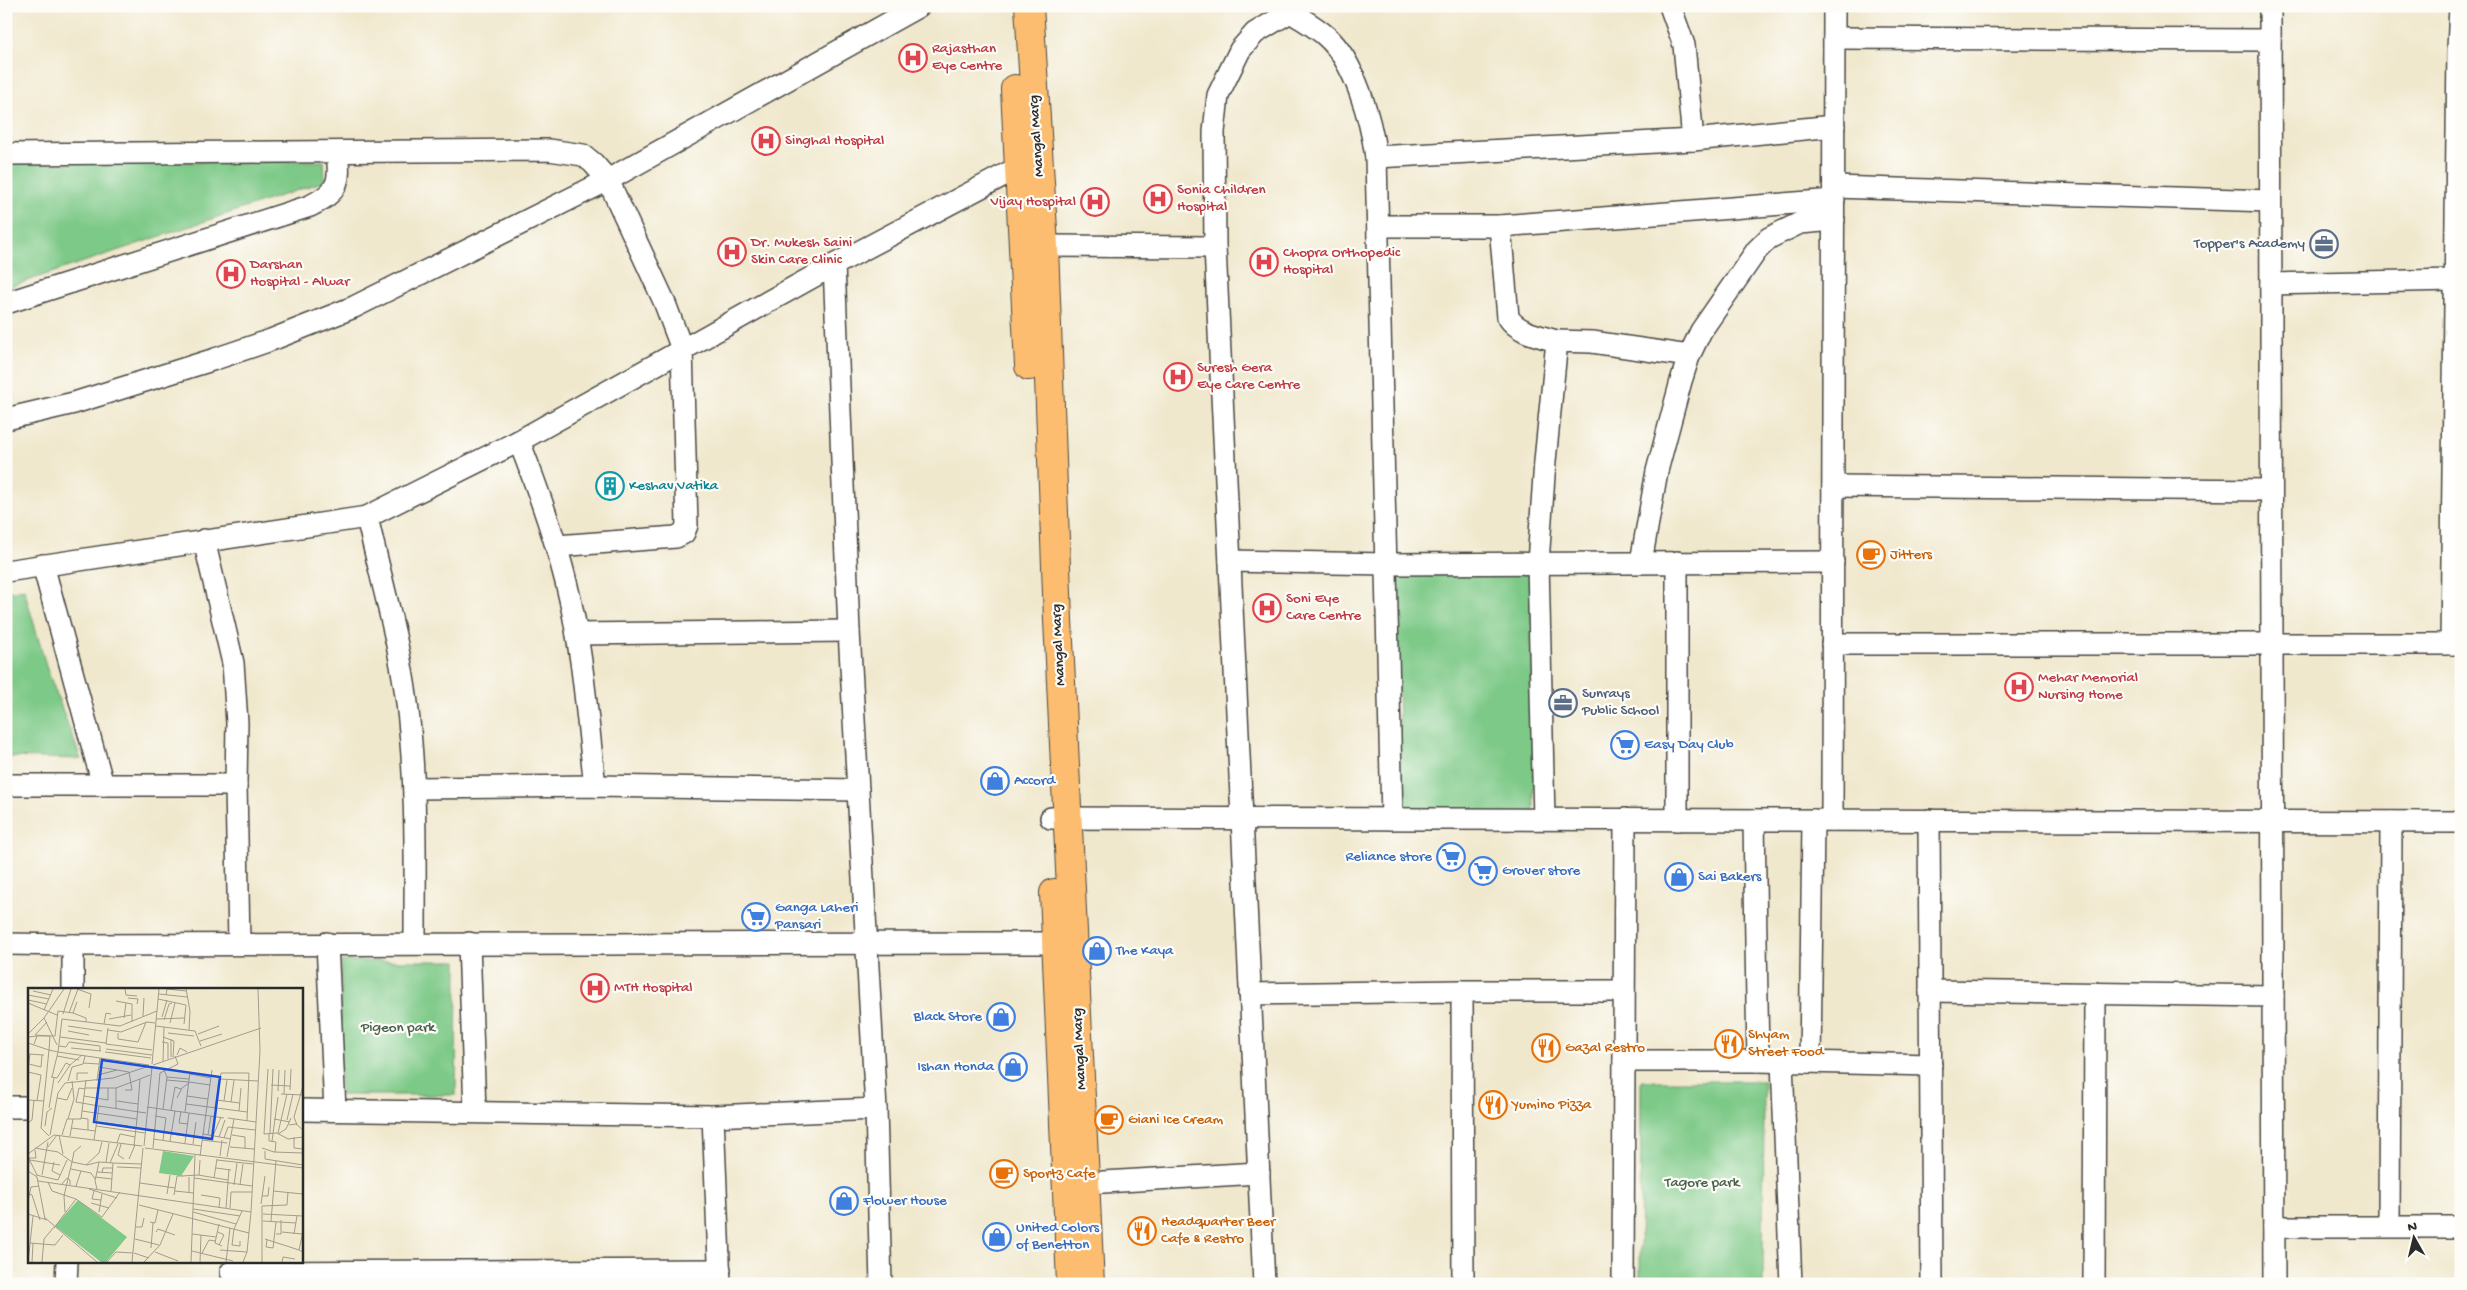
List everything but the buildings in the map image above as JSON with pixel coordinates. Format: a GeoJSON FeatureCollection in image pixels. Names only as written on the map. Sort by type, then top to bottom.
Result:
{"type":"FeatureCollection","features":[{"type":"Feature","properties":{"kind":"main road","name":"Mangal Marg"},"geometry":{"type":"LineString","coordinates":[[1011,6],[1019,167],[1060,818],[1076,1184],[1071,1284]]}},
{"type":"Feature","properties":{"kind":"main road","name":"Mangal Marg"},"geometry":{"type":"LineString","coordinates":[[1029,6],[1044,246],[1057,600],[1060,818],[1056,943],[1076,1184],[1090,1284]]}},
{"type":"Feature","properties":{"kind":"street"},"geometry":{"type":"LineString","coordinates":[[6,419],[105,394],[280,336],[390,290],[608,180],[919,6]]}},
{"type":"Feature","properties":{"kind":"street"},"geometry":{"type":"LineString","coordinates":[[1670,6],[1684,45],[1694,140]]}},
{"type":"Feature","properties":{"kind":"street"},"geometry":{"type":"LineString","coordinates":[[1810,1062],[1832,644],[1834,6]]}},
{"type":"Feature","properties":{"kind":"street"},"geometry":{"type":"LineString","coordinates":[[2270,6],[2274,1284]]}},
{"type":"Feature","properties":{"kind":"street"},"geometry":{"type":"LineString","coordinates":[[1832,644],[2456,644],[2455,280],[2460,6]]}},
{"type":"Feature","properties":{"kind":"street"},"geometry":{"type":"LineString","coordinates":[[1264,1284],[1215,247],[1214,132],[1218,94],[1240,50],[1255,33],[1296,9],[1327,37],[1349,70],[1363,98],[1373,133],[1376,157],[1392,819]]}},
{"type":"Feature","properties":{"kind":"street"},"geometry":{"type":"LineString","coordinates":[[1834,38],[2270,40]]}},
{"type":"Feature","properties":{"kind":"street"},"geometry":{"type":"LineString","coordinates":[[1376,157],[1694,140],[1834,126]]}},
{"type":"Feature","properties":{"kind":"street"},"geometry":{"type":"LineString","coordinates":[[6,154],[549,150],[571,151],[583,155],[608,180],[664,301],[682,349],[687,525],[684,533],[676,537],[557,546]]}},
{"type":"Feature","properties":{"kind":"street"},"geometry":{"type":"LineString","coordinates":[[6,303],[310,206],[327,198],[337,185],[340,170],[338,152]]}},
{"type":"Feature","properties":{"kind":"street"},"geometry":{"type":"LineString","coordinates":[[6,571],[204,540],[367,518],[519,441],[834,265],[1019,167]]}},
{"type":"Feature","properties":{"kind":"street"},"geometry":{"type":"LineString","coordinates":[[1378,226],[1500,226],[1834,202],[2270,201]]}},
{"type":"Feature","properties":{"kind":"street"},"geometry":{"type":"LineString","coordinates":[[1641,562],[1657,471],[1689,356],[1701,331],[1757,250],[1768,238],[1800,223],[1834,202]]}},
{"type":"Feature","properties":{"kind":"street"},"geometry":{"type":"LineString","coordinates":[[1500,226],[1508,317],[1513,326],[1523,331],[1558,341],[1592,342],[1689,356]]}},
{"type":"Feature","properties":{"kind":"street"},"geometry":{"type":"LineString","coordinates":[[1044,246],[1215,247]]}},
{"type":"Feature","properties":{"kind":"street"},"geometry":{"type":"LineString","coordinates":[[834,265],[849,631],[876,1109],[881,1284]]}},
{"type":"Feature","properties":{"kind":"street"},"geometry":{"type":"LineString","coordinates":[[2271,284],[2455,280]]}},
{"type":"Feature","properties":{"kind":"street"},"geometry":{"type":"LineString","coordinates":[[1544,820],[1538,563],[1545,461],[1558,341]]}},
{"type":"Feature","properties":{"kind":"street"},"geometry":{"type":"LineString","coordinates":[[519,441],[557,546],[577,634],[596,786]]}},
{"type":"Feature","properties":{"kind":"street"},"geometry":{"type":"LineString","coordinates":[[1833,486],[2272,490]]}},
{"type":"Feature","properties":{"kind":"street"},"geometry":{"type":"LineString","coordinates":[[367,518],[404,679],[415,788],[415,943]]}},
{"type":"Feature","properties":{"kind":"street"},"geometry":{"type":"LineString","coordinates":[[204,540],[232,664],[238,723],[236,785],[239,944]]}},
{"type":"Feature","properties":{"kind":"street"},"geometry":{"type":"LineString","coordinates":[[1230,561],[1386,564],[1833,562]]}},
{"type":"Feature","properties":{"kind":"street"},"geometry":{"type":"LineString","coordinates":[[1677,820],[1678,562]]}},
{"type":"Feature","properties":{"kind":"street"},"geometry":{"type":"LineString","coordinates":[[43,565],[103,785]]}},
{"type":"Feature","properties":{"kind":"street"},"geometry":{"type":"LineString","coordinates":[[577,634],[849,631]]}},
{"type":"Feature","properties":{"kind":"street"},"geometry":{"type":"LineString","coordinates":[[6,785],[236,785]]}},
{"type":"Feature","properties":{"kind":"street"},"geometry":{"type":"LineString","coordinates":[[415,788],[596,786],[858,790]]}},
{"type":"Feature","properties":{"kind":"street"},"geometry":{"type":"LineString","coordinates":[[1060,818],[2461,822]]}},
{"type":"Feature","properties":{"kind":"street"},"geometry":{"type":"LineString","coordinates":[[1623,1284],[1625,819]]}},
{"type":"Feature","properties":{"kind":"street"},"geometry":{"type":"LineString","coordinates":[[1754,820],[1758,1061]]}},
{"type":"Feature","properties":{"kind":"street"},"geometry":{"type":"LineString","coordinates":[[1929,820],[1932,1284]]}},
{"type":"Feature","properties":{"kind":"street"},"geometry":{"type":"LineString","coordinates":[[2389,1226],[2391,822]]}},
{"type":"Feature","properties":{"kind":"street"},"geometry":{"type":"LineString","coordinates":[[327,943],[335,1110]]}},
{"type":"Feature","properties":{"kind":"street"},"geometry":{"type":"LineString","coordinates":[[469,943],[475,1112]]}},
{"type":"Feature","properties":{"kind":"street"},"geometry":{"type":"LineString","coordinates":[[6,944],[1056,943]]}},
{"type":"Feature","properties":{"kind":"street"},"geometry":{"type":"LineString","coordinates":[[73,988],[74,945]]}},
{"type":"Feature","properties":{"kind":"street"},"geometry":{"type":"LineString","coordinates":[[1462,991],[1463,1284]]}},
{"type":"Feature","properties":{"kind":"street"},"geometry":{"type":"LineString","coordinates":[[1250,994],[1624,991]]}},
{"type":"Feature","properties":{"kind":"street"},"geometry":{"type":"LineString","coordinates":[[1930,991],[2273,996]]}},
{"type":"Feature","properties":{"kind":"street"},"geometry":{"type":"LineString","coordinates":[[2094,1284],[2095,993]]}},
{"type":"Feature","properties":{"kind":"street"},"geometry":{"type":"LineString","coordinates":[[1624,1061],[1931,1064]]}},
{"type":"Feature","properties":{"kind":"street"},"geometry":{"type":"LineString","coordinates":[[1782,1062],[1791,1284]]}},
{"type":"Feature","properties":{"kind":"street"},"geometry":{"type":"LineString","coordinates":[[6,1107],[28,1108]]}},
{"type":"Feature","properties":{"kind":"street"},"geometry":{"type":"LineString","coordinates":[[302,1110],[713,1116],[876,1109]]}},
{"type":"Feature","properties":{"kind":"street"},"geometry":{"type":"LineString","coordinates":[[231,1272],[720,1277],[713,1116]]}},
{"type":"Feature","properties":{"kind":"street"},"geometry":{"type":"LineString","coordinates":[[1076,1184],[1259,1173]]}},
{"type":"Feature","properties":{"kind":"street"},"geometry":{"type":"LineString","coordinates":[[2274,1227],[2461,1227]]}},
{"type":"Feature","properties":{"kind":"street"},"geometry":{"type":"LineString","coordinates":[[66,1284],[67,1262]]}},
{"type":"Feature","properties":{"kind":"green space"},"geometry":{"type":"Polygon","coordinates":[[[324,161],[325,181],[6,288],[6,164],[324,161]]]}},
{"type":"Feature","properties":{"kind":"green space"},"geometry":{"type":"Polygon","coordinates":[[[1394,569],[1531,572],[1534,816],[1402,809],[1394,569]]]}},
{"type":"Feature","properties":{"kind":"green space"},"geometry":{"type":"Polygon","coordinates":[[[24,589],[47,669],[81,759],[6,757],[6,592],[24,589]]]}},
{"type":"Feature","properties":{"kind":"green space","name":"Pigeon park"},"geometry":{"type":"Polygon","coordinates":[[[341,961],[457,961],[456,1095],[340,1095],[341,961]]]}},
{"type":"Feature","properties":{"kind":"green space","name":"Tagore park"},"geometry":{"type":"Polygon","coordinates":[[[1641,1081],[1764,1081],[1763,1284],[1640,1284],[1641,1081]]]}},
{"type":"Feature","properties":{"kind":"green space"},"geometry":{"type":"Polygon","coordinates":[[[233,1280],[702,1281],[702,1284],[233,1284],[233,1280]]]}},
{"type":"Feature","properties":{"kind":"place","name":"Rajasthan Eye Centre"},"geometry":{"type":"Point","coordinates":[913,58]}},
{"type":"Feature","properties":{"kind":"place","name":"Singhal Hospital"},"geometry":{"type":"Point","coordinates":[766,141]}},
{"type":"Feature","properties":{"kind":"place","name":"Sonia Children Hospital"},"geometry":{"type":"Point","coordinates":[1158,199]}},
{"type":"Feature","properties":{"kind":"place","name":"Vijay Hospital"},"geometry":{"type":"Point","coordinates":[1095,202]}},
{"type":"Feature","properties":{"kind":"place","name":"Topper's Academy"},"geometry":{"type":"Point","coordinates":[2324,244]}},
{"type":"Feature","properties":{"kind":"place","name":"Dr. Mukesh Saini Skin Care Clinic"},"geometry":{"type":"Point","coordinates":[732,252]}},
{"type":"Feature","properties":{"kind":"place","name":"Chopra Orthopedic Hospital"},"geometry":{"type":"Point","coordinates":[1264,262]}},
{"type":"Feature","properties":{"kind":"place","name":"Darshan Hospital - Alwar"},"geometry":{"type":"Point","coordinates":[231,274]}},
{"type":"Feature","properties":{"kind":"place","name":"Suresh Gera Eye Care Centre"},"geometry":{"type":"Point","coordinates":[1178,377]}},
{"type":"Feature","properties":{"kind":"place","name":"Keshav Vatika"},"geometry":{"type":"Point","coordinates":[610,486]}},
{"type":"Feature","properties":{"kind":"place","name":"Jitters"},"geometry":{"type":"Point","coordinates":[1871,555]}},
{"type":"Feature","properties":{"kind":"place","name":"Soni Eye Care Centre"},"geometry":{"type":"Point","coordinates":[1267,608]}},
{"type":"Feature","properties":{"kind":"place","name":"Mehar Memorial Nursing Home"},"geometry":{"type":"Point","coordinates":[2019,687]}},
{"type":"Feature","properties":{"kind":"place","name":"Sunrays Public School"},"geometry":{"type":"Point","coordinates":[1563,703]}},
{"type":"Feature","properties":{"kind":"place","name":"Easy Day Club"},"geometry":{"type":"Point","coordinates":[1625,745]}},
{"type":"Feature","properties":{"kind":"place","name":"Accord"},"geometry":{"type":"Point","coordinates":[995,781]}},
{"type":"Feature","properties":{"kind":"place","name":"Reliance store"},"geometry":{"type":"Point","coordinates":[1451,857]}},
{"type":"Feature","properties":{"kind":"place","name":"Grover store"},"geometry":{"type":"Point","coordinates":[1483,871]}},
{"type":"Feature","properties":{"kind":"place","name":"Sai Bakers"},"geometry":{"type":"Point","coordinates":[1679,877]}},
{"type":"Feature","properties":{"kind":"place","name":"Ganga Laheri Pansari"},"geometry":{"type":"Point","coordinates":[756,917]}},
{"type":"Feature","properties":{"kind":"place","name":"The Kaya"},"geometry":{"type":"Point","coordinates":[1097,951]}},
{"type":"Feature","properties":{"kind":"place","name":"MTH Hospital"},"geometry":{"type":"Point","coordinates":[595,988]}},
{"type":"Feature","properties":{"kind":"place","name":"Black Store"},"geometry":{"type":"Point","coordinates":[1001,1017]}},
{"type":"Feature","properties":{"kind":"place","name":"Shyam Street Food"},"geometry":{"type":"Point","coordinates":[1729,1044]}},
{"type":"Feature","properties":{"kind":"place","name":"Gazal Restro"},"geometry":{"type":"Point","coordinates":[1546,1048]}},
{"type":"Feature","properties":{"kind":"place","name":"Ishan Honda"},"geometry":{"type":"Point","coordinates":[1013,1067]}},
{"type":"Feature","properties":{"kind":"place","name":"Yumino Pizza"},"geometry":{"type":"Point","coordinates":[1493,1105]}},
{"type":"Feature","properties":{"kind":"place","name":"Giani Ice Cream"},"geometry":{"type":"Point","coordinates":[1109,1120]}},
{"type":"Feature","properties":{"kind":"place","name":"Sportz Cafe"},"geometry":{"type":"Point","coordinates":[1004,1174]}},
{"type":"Feature","properties":{"kind":"place","name":"Flower House"},"geometry":{"type":"Point","coordinates":[844,1201]}},
{"type":"Feature","properties":{"kind":"place","name":"Headquarter Beer Cafe & Restro"},"geometry":{"type":"Point","coordinates":[1142,1231]}},
{"type":"Feature","properties":{"kind":"place","name":"United Colors of Benetton"},"geometry":{"type":"Point","coordinates":[997,1237]}}]}
